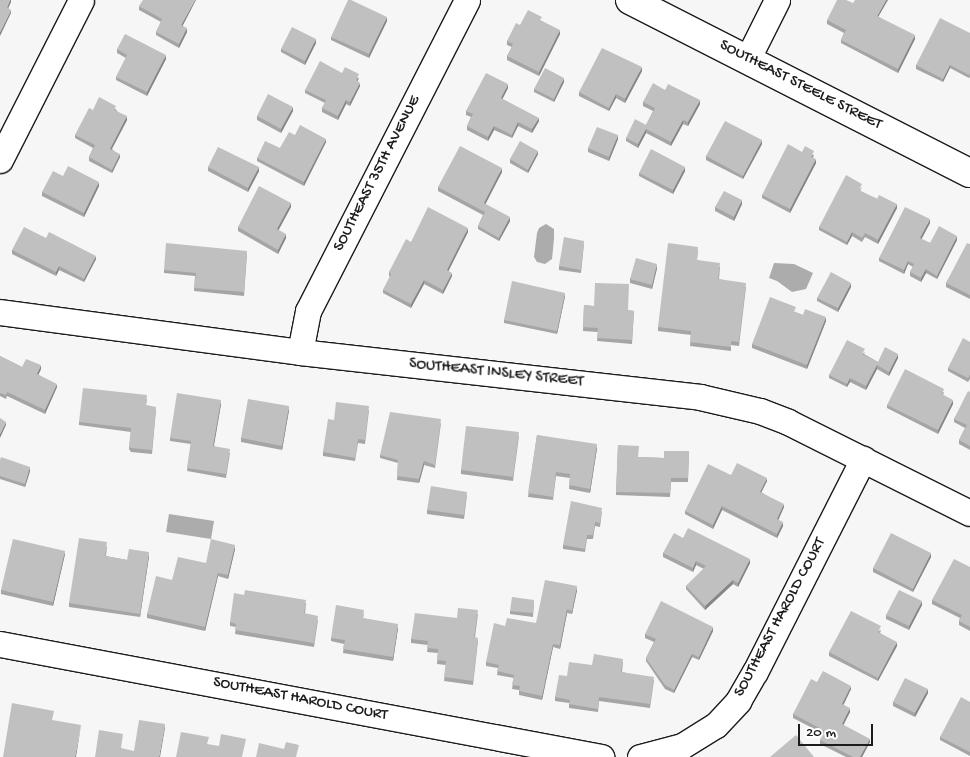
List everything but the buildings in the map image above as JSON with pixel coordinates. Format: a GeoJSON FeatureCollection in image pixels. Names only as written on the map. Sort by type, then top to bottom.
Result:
{"type":"FeatureCollection","features":[{"type":"Feature","properties":{"kind":"street"},"geometry":{"type":"LineString","coordinates":[[0,160],[81,0]]}},
{"type":"Feature","properties":{"kind":"street","name":"SOUTHEAST 35TH AVENUE"},"geometry":{"type":"LineString","coordinates":[[300,352],[308,311],[467,0]]}},
{"type":"Feature","properties":{"kind":"street","name":"SOUTHEAST STEELE STREET"},"geometry":{"type":"LineString","coordinates":[[630,0],[970,173]]}},
{"type":"Feature","properties":{"kind":"street"},"geometry":{"type":"LineString","coordinates":[[747,60],[777,0]]}},
{"type":"Feature","properties":{"kind":"street","name":"SOUTHEAST INSLEY STREET"},"geometry":{"type":"LineString","coordinates":[[0,312],[300,352],[700,396],[774,417],[970,513]]}},
{"type":"Feature","properties":{"kind":"street","name":"SOUTHEAST HAROLD COURT"},"geometry":{"type":"LineString","coordinates":[[640,757],[682,746],[716,725],[738,701],[755,672],[863,459]]}},
{"type":"Feature","properties":{"kind":"street","name":"SOUTHEAST HAROLD COURT"},"geometry":{"type":"LineString","coordinates":[[0,644],[601,757]]}},
{"type":"Feature","properties":{"kind":"shaded area"},"geometry":{"type":"Polygon","coordinates":[[[546,224],[554,229],[554,239],[552,259],[545,264],[537,262],[534,257],[537,233],[539,228],[546,224]]]}},
{"type":"Feature","properties":{"kind":"shaded area"},"geometry":{"type":"Polygon","coordinates":[[[774,263],[794,264],[813,273],[806,289],[792,292],[777,281],[769,278],[774,263]]]}},
{"type":"Feature","properties":{"kind":"shaded area"},"geometry":{"type":"Polygon","coordinates":[[[169,514],[214,521],[211,539],[166,532],[169,514]]]}}]}
